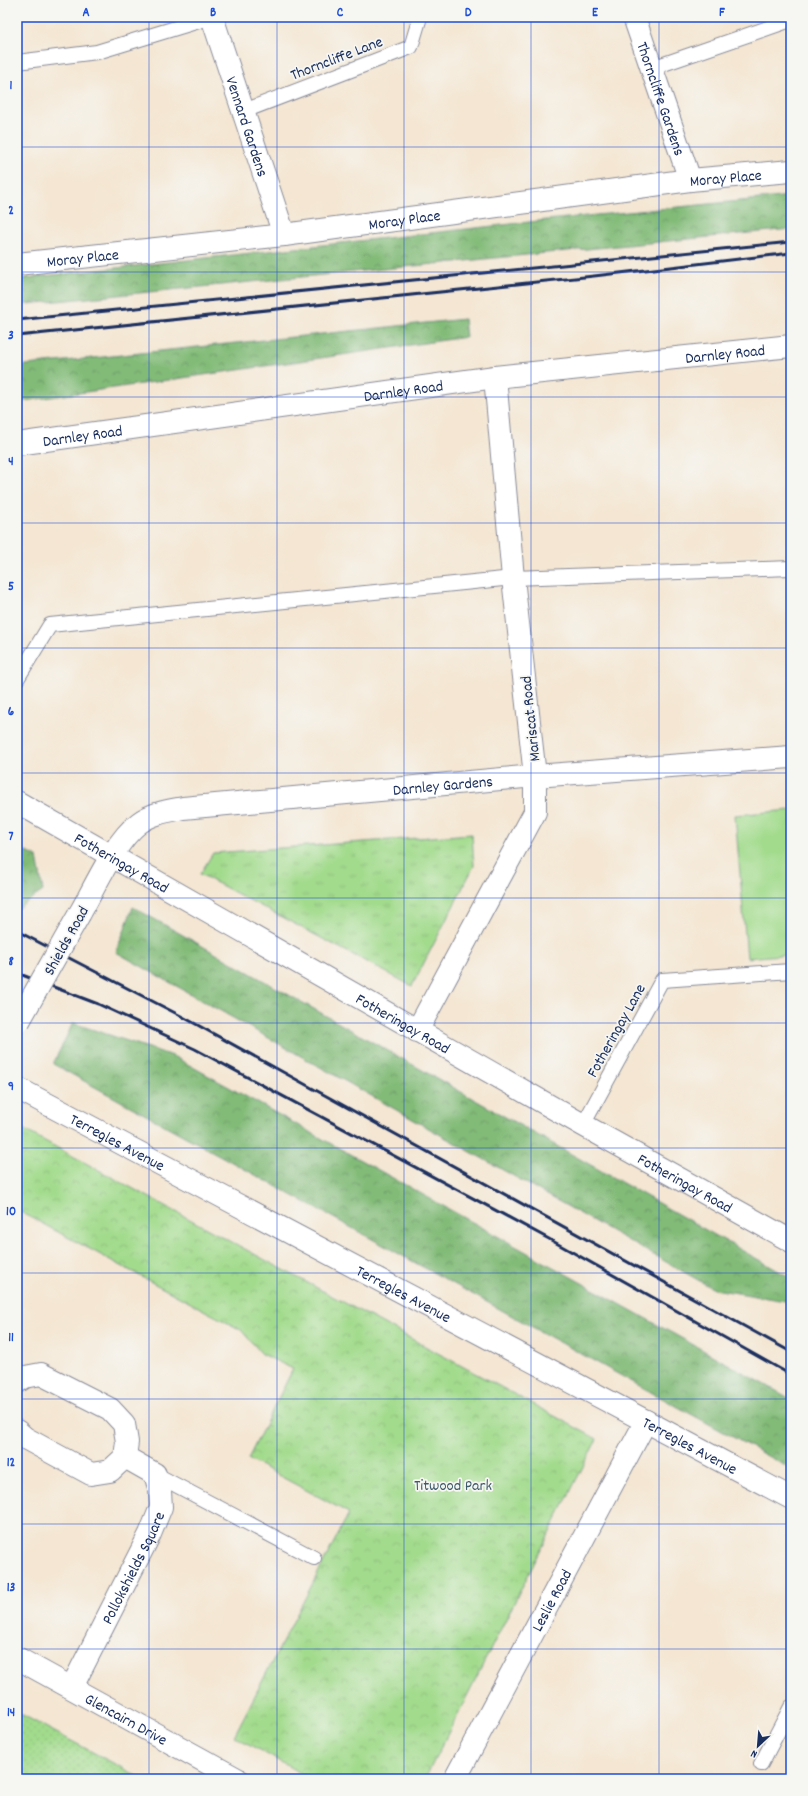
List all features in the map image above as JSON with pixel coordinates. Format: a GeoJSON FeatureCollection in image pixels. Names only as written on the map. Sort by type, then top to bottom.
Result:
{"type":"FeatureCollection","features":[{"type":"Feature","properties":{"kind":"street","name":"Vennard Gardens"},"geometry":{"type":"LineString","coordinates":[[212,17],[284,235]]}},
{"type":"Feature","properties":{"kind":"street","name":"Thorncliffe Gardens"},"geometry":{"type":"LineString","coordinates":[[634,17],[690,180]]}},
{"type":"Feature","properties":{"kind":"street","name":"Moray Place"},"geometry":{"type":"LineString","coordinates":[[17,264],[284,235],[690,180],[791,171]]}},
{"type":"Feature","properties":{"kind":"street","name":"Darnley Road"},"geometry":{"type":"LineString","coordinates":[[17,444],[495,377],[791,346]]}},
{"type":"Feature","properties":{"kind":"street","name":"Mariscat Road"},"geometry":{"type":"LineString","coordinates":[[417,1031],[535,812],[535,776],[513,578],[495,377]]}},
{"type":"Feature","properties":{"kind":"street","name":"Darnley Gardens"},"geometry":{"type":"LineString","coordinates":[[112,855],[139,822],[159,813],[183,808],[535,776],[791,757]]}},
{"type":"Feature","properties":{"kind":"street","name":"Fotheringay Road"},"geometry":{"type":"LineString","coordinates":[[17,802],[112,855],[417,1031],[791,1241]]}},
{"type":"Feature","properties":{"kind":"street","name":"Shields Road"},"geometry":{"type":"LineString","coordinates":[[18,1023],[112,855]]}},
{"type":"Feature","properties":{"kind":"street","name":"Terregles Avenue"},"geometry":{"type":"LineString","coordinates":[[17,1088],[791,1498]]}},
{"type":"Feature","properties":{"kind":"street"},"geometry":{"type":"LineString","coordinates":[[17,1382],[25,1377],[41,1374],[110,1409],[124,1424],[127,1442],[125,1457],[110,1471],[91,1474],[25,1438],[17,1431]]}},
{"type":"Feature","properties":{"kind":"street","name":"Leslie Road"},"geometry":{"type":"LineString","coordinates":[[455,1779],[646,1421]]}},
{"type":"Feature","properties":{"kind":"street"},"geometry":{"type":"LineString","coordinates":[[125,1457],[156,1474]]}},
{"type":"Feature","properties":{"kind":"street","name":"Pollokshields Square"},"geometry":{"type":"LineString","coordinates":[[72,1687],[150,1534],[161,1507],[160,1491],[156,1474]]}},
{"type":"Feature","properties":{"kind":"street","name":"Glencairn Drive"},"geometry":{"type":"LineString","coordinates":[[17,1658],[72,1687],[236,1779]]}},
{"type":"Feature","properties":{"kind":"lane"},"geometry":{"type":"LineString","coordinates":[[18,60],[97,52],[212,17]]}},
{"type":"Feature","properties":{"kind":"lane","name":"Thorncliffe Lane"},"geometry":{"type":"LineString","coordinates":[[244,111],[411,47],[420,17]]}},
{"type":"Feature","properties":{"kind":"lane"},"geometry":{"type":"LineString","coordinates":[[652,68],[791,20]]}},
{"type":"Feature","properties":{"kind":"lane"},"geometry":{"type":"LineString","coordinates":[[17,679],[50,624],[513,578],[791,568]]}},
{"type":"Feature","properties":{"kind":"lane","name":"Fotheringay Lane"},"geometry":{"type":"LineString","coordinates":[[583,1125],[662,980],[791,971]]}},
{"type":"Feature","properties":{"kind":"lane"},"geometry":{"type":"LineString","coordinates":[[156,1474],[314,1558]]}},
{"type":"Feature","properties":{"kind":"lane"},"geometry":{"type":"LineString","coordinates":[[760,1764],[787,1725],[791,1707]]}},
{"type":"Feature","properties":{"kind":"green space"},"geometry":{"type":"Polygon","coordinates":[[[791,196],[791,229],[17,305],[17,279],[556,219],[791,196]]]}},
{"type":"Feature","properties":{"kind":"green space"},"geometry":{"type":"Polygon","coordinates":[[[464,319],[466,337],[17,402],[17,366],[464,319]]]}},
{"type":"Feature","properties":{"kind":"green space"},"geometry":{"type":"Polygon","coordinates":[[[791,810],[791,954],[747,958],[735,815],[791,810]]]}},
{"type":"Feature","properties":{"kind":"green space"},"geometry":{"type":"Polygon","coordinates":[[[472,834],[474,866],[412,986],[200,874],[213,853],[472,834]]]}},
{"type":"Feature","properties":{"kind":"green space"},"geometry":{"type":"Polygon","coordinates":[[[17,847],[37,857],[43,891],[17,909],[17,847]]]}},
{"type":"Feature","properties":{"kind":"green space"},"geometry":{"type":"Polygon","coordinates":[[[133,907],[791,1278],[791,1302],[714,1289],[116,952],[133,907]]]}},
{"type":"Feature","properties":{"kind":"green space"},"geometry":{"type":"Polygon","coordinates":[[[73,1023],[173,1056],[791,1399],[791,1469],[53,1064],[73,1023]]]}},
{"type":"Feature","properties":{"kind":"green space","name":"Titwood Park"},"geometry":{"type":"Polygon","coordinates":[[[17,1126],[597,1439],[425,1779],[311,1779],[234,1736],[349,1513],[248,1459],[293,1369],[262,1354],[241,1330],[17,1210],[17,1126]]]}},
{"type":"Feature","properties":{"kind":"green space"},"geometry":{"type":"Polygon","coordinates":[[[17,1712],[143,1779],[17,1779],[17,1712]]]}},
{"type":"Feature","properties":{"kind":"railway"},"geometry":{"type":"LineString","coordinates":[[17,320],[791,242]]}},
{"type":"Feature","properties":{"kind":"railway"},"geometry":{"type":"LineString","coordinates":[[17,336],[594,276],[791,253]]}},
{"type":"Feature","properties":{"kind":"railway"},"geometry":{"type":"LineString","coordinates":[[17,931],[183,1017],[791,1352]]}},
{"type":"Feature","properties":{"kind":"railway"},"geometry":{"type":"LineString","coordinates":[[17,973],[98,1004],[195,1049],[549,1239],[791,1375]]}}]}
